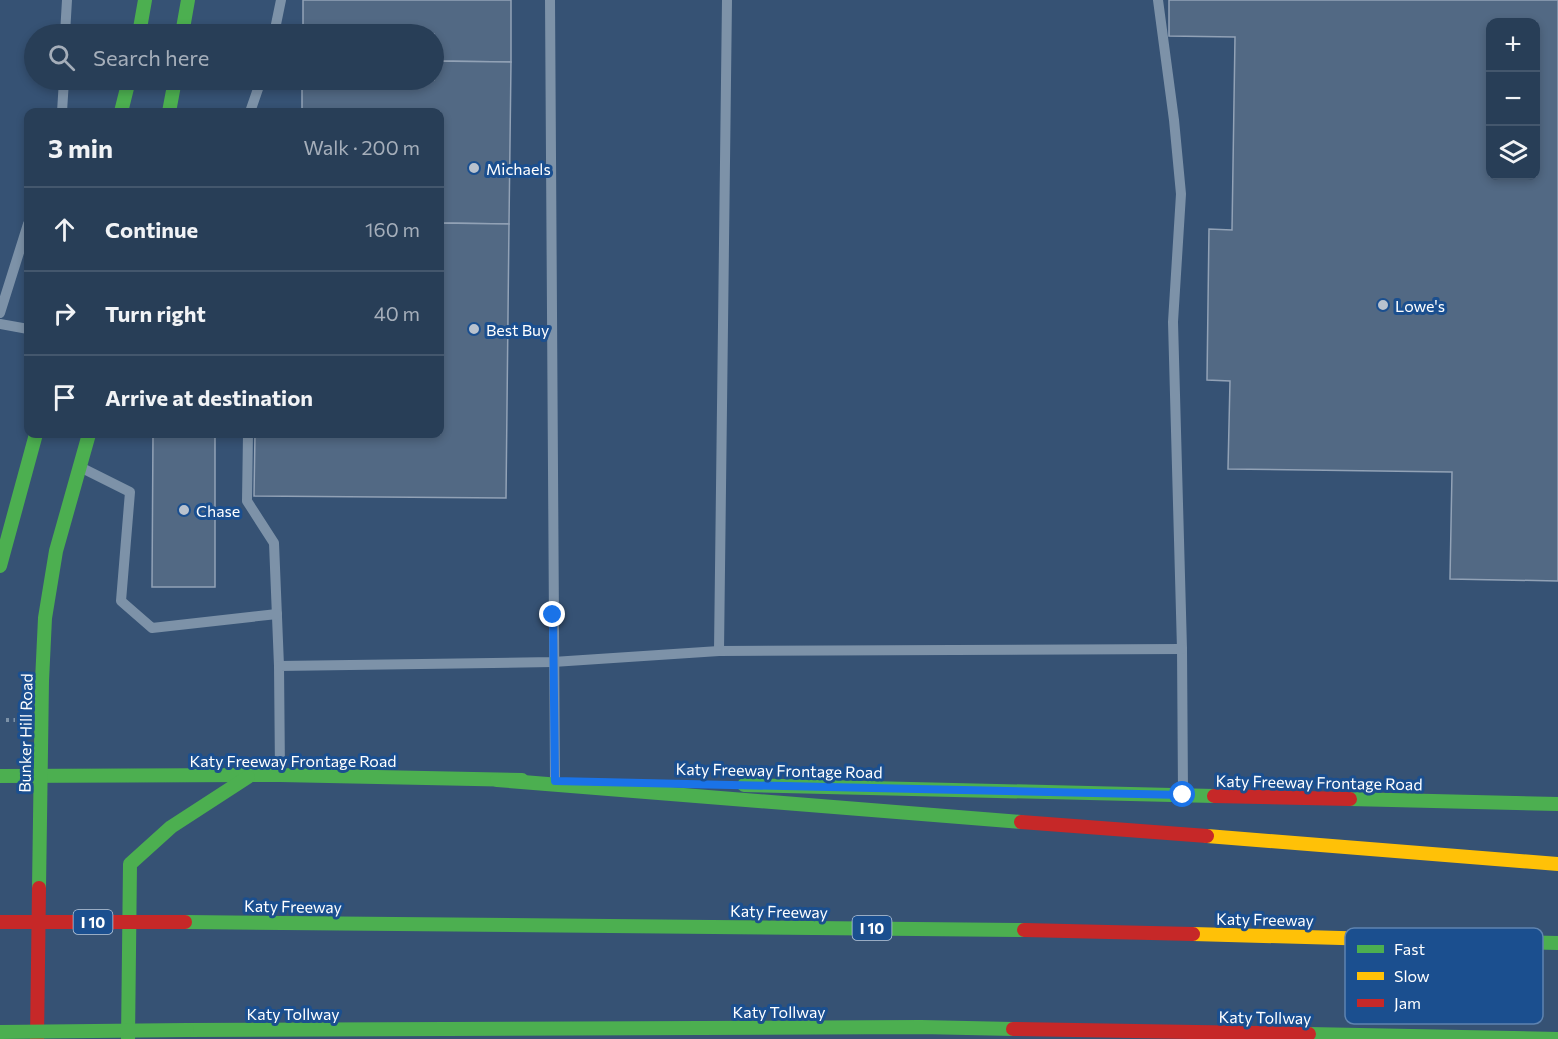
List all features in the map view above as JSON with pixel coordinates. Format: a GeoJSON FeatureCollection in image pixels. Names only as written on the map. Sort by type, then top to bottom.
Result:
{"type":"FeatureCollection","features":[{"type":"Feature","properties":{"kind":"main road"},"geometry":{"type":"LineString","coordinates":[[141,24],[145,0]]}},
{"type":"Feature","properties":{"kind":"main road"},"geometry":{"type":"LineString","coordinates":[[184,24],[188,0]]}},
{"type":"Feature","properties":{"kind":"main road"},"geometry":{"type":"LineString","coordinates":[[122,108],[126,90]]}},
{"type":"Feature","properties":{"kind":"main road"},"geometry":{"type":"LineString","coordinates":[[170,108],[173,90]]}},
{"type":"Feature","properties":{"kind":"main road"},"geometry":{"type":"LineString","coordinates":[[0,566],[35,438]]}},
{"type":"Feature","properties":{"kind":"main road","name":"Bunker Hill Road"},"geometry":{"type":"LineString","coordinates":[[37,1039],[42,681],[45,618],[56,551],[88,438]]}},
{"type":"Feature","properties":{"kind":"main road","name":"Katy Freeway Frontage Road"},"geometry":{"type":"LineString","coordinates":[[0,776],[248,777],[280,775],[1558,804]]}},
{"type":"Feature","properties":{"kind":"main road"},"geometry":{"type":"LineString","coordinates":[[128,1039],[130,864],[146,846],[163,833],[248,777]]}},
{"type":"Feature","properties":{"kind":"main road"},"geometry":{"type":"LineString","coordinates":[[497,780],[1558,864]]}},
{"type":"Feature","properties":{"kind":"main road","name":"Katy Freeway"},"geometry":{"type":"LineString","coordinates":[[0,922],[1018,930],[1345,938]]}},
{"type":"Feature","properties":{"kind":"main road","name":"Katy Freeway"},"geometry":{"type":"LineString","coordinates":[[1543,943],[1558,943]]}},
{"type":"Feature","properties":{"kind":"main road","name":"Katy Tollway"},"geometry":{"type":"LineString","coordinates":[[0,1032],[921,1027],[1557,1039]]}},
{"type":"Feature","properties":{"kind":"lane"},"geometry":{"type":"LineString","coordinates":[[66,24],[67,0]]}},
{"type":"Feature","properties":{"kind":"lane"},"geometry":{"type":"LineString","coordinates":[[276,24],[281,0]]}},
{"type":"Feature","properties":{"kind":"lane"},"geometry":{"type":"LineString","coordinates":[[550,0],[555,781]]}},
{"type":"Feature","properties":{"kind":"lane"},"geometry":{"type":"LineString","coordinates":[[719,651],[727,0]]}},
{"type":"Feature","properties":{"kind":"lane"},"geometry":{"type":"LineString","coordinates":[[1158,0],[1181,194],[1173,322],[1182,650],[1183,795]]}},
{"type":"Feature","properties":{"kind":"lane"},"geometry":{"type":"LineString","coordinates":[[62,108],[63,90]]}},
{"type":"Feature","properties":{"kind":"lane"},"geometry":{"type":"LineString","coordinates":[[251,108],[258,90]]}},
{"type":"Feature","properties":{"kind":"lane"},"geometry":{"type":"LineString","coordinates":[[0,313],[24,238]]}},
{"type":"Feature","properties":{"kind":"lane"},"geometry":{"type":"LineString","coordinates":[[0,324],[24,328]]}},
{"type":"Feature","properties":{"kind":"lane"},"geometry":{"type":"LineString","coordinates":[[248,438],[247,501],[274,543],[279,666],[280,775]]}},
{"type":"Feature","properties":{"kind":"lane"},"geometry":{"type":"LineString","coordinates":[[79,466],[130,492],[121,601],[152,628],[277,614]]}},
{"type":"Feature","properties":{"kind":"lane"},"geometry":{"type":"LineString","coordinates":[[279,666],[553,662],[719,651],[1182,650]]}},
{"type":"Feature","properties":{"kind":"building"},"geometry":{"type":"Polygon","coordinates":[[[303,0],[511,0],[511,62],[444,61],[444,24],[303,24],[303,0]]]}},
{"type":"Feature","properties":{"kind":"building","name":"Lowe's"},"geometry":{"type":"Polygon","coordinates":[[[1169,0],[1558,0],[1558,581],[1450,579],[1452,472],[1228,469],[1230,381],[1207,380],[1209,229],[1232,230],[1235,37],[1169,36],[1169,0]]]}},
{"type":"Feature","properties":{"kind":"building","name":"Michaels"},"geometry":{"type":"Polygon","coordinates":[[[444,61],[511,62],[509,224],[444,223],[444,108],[302,108],[302,90],[444,90],[444,61]]]}},
{"type":"Feature","properties":{"kind":"building","name":"Best Buy"},"geometry":{"type":"Polygon","coordinates":[[[444,223],[509,224],[506,498],[254,496],[255,438],[444,438],[444,223]]]}},
{"type":"Feature","properties":{"kind":"building","name":"Chase"},"geometry":{"type":"Polygon","coordinates":[[[153,438],[215,438],[215,587],[152,587],[153,438]]]}},
{"type":"Feature","properties":{"kind":"traffic: fast"},"geometry":{"type":"LineString","coordinates":[[141,24],[145,0]]}},
{"type":"Feature","properties":{"kind":"traffic: fast"},"geometry":{"type":"LineString","coordinates":[[184,24],[188,0]]}},
{"type":"Feature","properties":{"kind":"traffic: fast"},"geometry":{"type":"LineString","coordinates":[[122,108],[126,90]]}},
{"type":"Feature","properties":{"kind":"traffic: fast"},"geometry":{"type":"LineString","coordinates":[[170,108],[173,90]]}},
{"type":"Feature","properties":{"kind":"traffic: fast"},"geometry":{"type":"LineString","coordinates":[[0,566],[35,438]]}},
{"type":"Feature","properties":{"kind":"traffic: fast"},"geometry":{"type":"LineString","coordinates":[[39,888],[45,618],[56,551],[88,438]]}},
{"type":"Feature","properties":{"kind":"traffic: fast"},"geometry":{"type":"LineString","coordinates":[[0,776],[280,775],[522,780]]}},
{"type":"Feature","properties":{"kind":"traffic: fast"},"geometry":{"type":"LineString","coordinates":[[128,1039],[130,864],[171,827],[248,777]]}},
{"type":"Feature","properties":{"kind":"traffic: fast"},"geometry":{"type":"LineString","coordinates":[[497,780],[1021,822]]}},
{"type":"Feature","properties":{"kind":"traffic: fast"},"geometry":{"type":"LineString","coordinates":[[744,785],[1214,796]]}},
{"type":"Feature","properties":{"kind":"traffic: fast"},"geometry":{"type":"LineString","coordinates":[[1350,799],[1558,804]]}},
{"type":"Feature","properties":{"kind":"traffic: fast"},"geometry":{"type":"LineString","coordinates":[[185,922],[1024,930]]}},
{"type":"Feature","properties":{"kind":"traffic: fast"},"geometry":{"type":"LineString","coordinates":[[1543,943],[1558,943]]}},
{"type":"Feature","properties":{"kind":"traffic: fast"},"geometry":{"type":"LineString","coordinates":[[187,1030],[921,1027],[1013,1029]]}},
{"type":"Feature","properties":{"kind":"traffic: fast"},"geometry":{"type":"LineString","coordinates":[[0,1032],[187,1030]]}},
{"type":"Feature","properties":{"kind":"traffic: fast"},"geometry":{"type":"LineString","coordinates":[[1309,1034],[1558,1039]]}},
{"type":"Feature","properties":{"kind":"traffic: slow"},"geometry":{"type":"LineString","coordinates":[[1207,836],[1558,864]]}},
{"type":"Feature","properties":{"kind":"traffic: slow"},"geometry":{"type":"LineString","coordinates":[[1193,934],[1345,938]]}},
{"type":"Feature","properties":{"kind":"traffic: jam"},"geometry":{"type":"LineString","coordinates":[[1214,796],[1350,799]]}},
{"type":"Feature","properties":{"kind":"traffic: jam"},"geometry":{"type":"LineString","coordinates":[[1021,822],[1207,836]]}},
{"type":"Feature","properties":{"kind":"traffic: jam"},"geometry":{"type":"LineString","coordinates":[[37,1039],[39,888]]}},
{"type":"Feature","properties":{"kind":"traffic: jam"},"geometry":{"type":"LineString","coordinates":[[0,922],[185,922]]}},
{"type":"Feature","properties":{"kind":"traffic: jam"},"geometry":{"type":"LineString","coordinates":[[1024,930],[1193,934]]}},
{"type":"Feature","properties":{"kind":"traffic: jam"},"geometry":{"type":"LineString","coordinates":[[1013,1029],[1309,1034]]}},
{"type":"Feature","properties":{"kind":"place","name":"Michaels"},"geometry":{"type":"Point","coordinates":[474,168]}},
{"type":"Feature","properties":{"kind":"place","name":"Lowe's"},"geometry":{"type":"Point","coordinates":[1383,305]}},
{"type":"Feature","properties":{"kind":"place","name":"Best Buy"},"geometry":{"type":"Point","coordinates":[474,329]}},
{"type":"Feature","properties":{"kind":"place","name":"Chase"},"geometry":{"type":"Point","coordinates":[184,510]}},
{"type":"Feature","properties":{"kind":"route"},"geometry":{"type":"LineString","coordinates":[[553,615],[555,781],[1183,795]]}}]}
